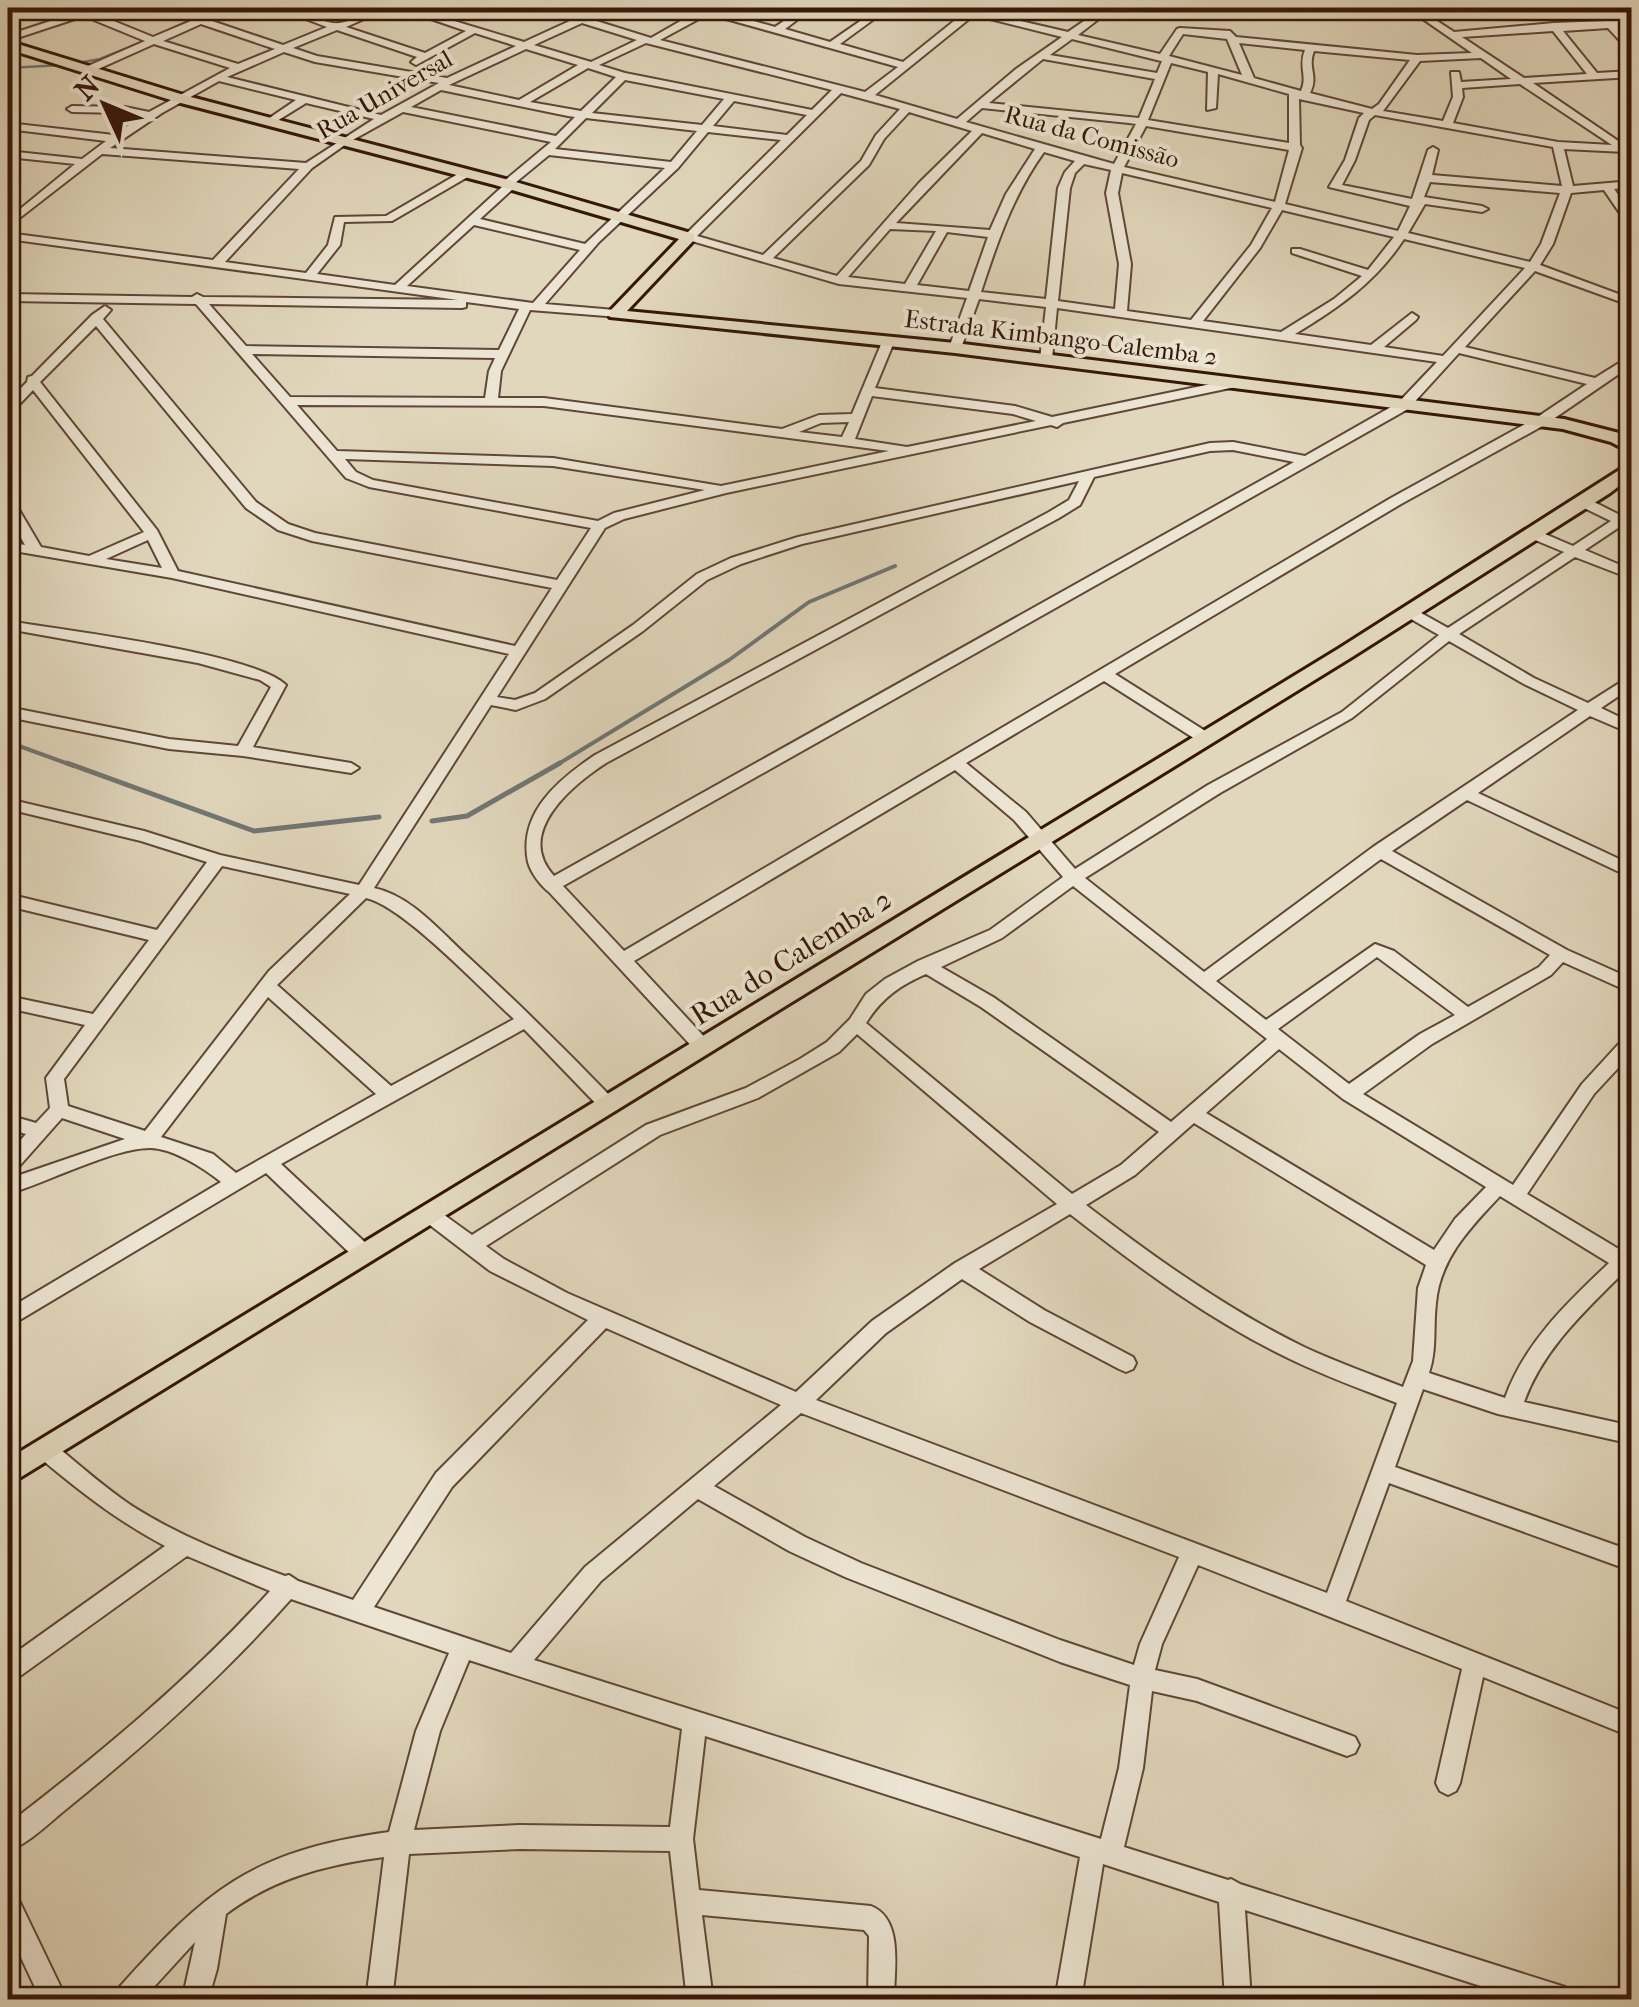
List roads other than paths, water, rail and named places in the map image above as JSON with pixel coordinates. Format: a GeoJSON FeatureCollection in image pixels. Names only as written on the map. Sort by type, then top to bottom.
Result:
{"type":"FeatureCollection","features":[{"type":"Feature","properties":{"kind":"main road"},"geometry":{"type":"LineString","coordinates":[[8,42],[179,98],[509,184],[690,237],[615,314]]}},
{"type":"Feature","properties":{"kind":"main road","name":"Estrada Kimbango-Calemba 2"},"geometry":{"type":"LineString","coordinates":[[615,314],[1046,359],[1542,421],[1606,434]]}},
{"type":"Feature","properties":{"kind":"main road"},"geometry":{"type":"LineString","coordinates":[[1606,434],[1632,436]]}},
{"type":"Feature","properties":{"kind":"main road"},"geometry":{"type":"LineString","coordinates":[[1606,434],[1632,448]]}},
{"type":"Feature","properties":{"kind":"main road","name":"Rua do Calemba 2"},"geometry":{"type":"LineString","coordinates":[[8,1474],[1409,612],[1604,489],[1632,467]]}},
{"type":"Feature","properties":{"kind":"main road","name":"Rua do Calemba 2"},"geometry":{"type":"LineString","coordinates":[[1604,489],[1632,480]]}},
{"type":"Feature","properties":{"kind":"street"},"geometry":{"type":"LineString","coordinates":[[8,42],[100,8]]}},
{"type":"Feature","properties":{"kind":"street"},"geometry":{"type":"LineString","coordinates":[[164,8],[283,49],[398,72],[521,103],[789,138]]}},
{"type":"Feature","properties":{"kind":"street"},"geometry":{"type":"LineString","coordinates":[[89,67],[228,8]]}},
{"type":"Feature","properties":{"kind":"street"},"geometry":{"type":"LineString","coordinates":[[280,8],[426,56]]}},
{"type":"Feature","properties":{"kind":"street"},"geometry":{"type":"LineString","coordinates":[[8,224],[84,162],[179,98],[239,68],[385,8]]}},
{"type":"Feature","properties":{"kind":"street"},"geometry":{"type":"LineString","coordinates":[[404,8],[624,76],[814,112]]}},
{"type":"Feature","properties":{"kind":"street","name":"Rua da Comissão"},"geometry":{"type":"LineString","coordinates":[[542,8],[647,41],[867,96],[1082,160],[1534,266],[1632,304]]}},
{"type":"Feature","properties":{"kind":"street","name":"Rua Universal"},"geometry":{"type":"LineString","coordinates":[[216,264],[308,166],[345,140],[444,83],[606,8]]}},
{"type":"Feature","properties":{"kind":"street"},"geometry":{"type":"LineString","coordinates":[[521,103],[705,8],[906,66]]}},
{"type":"Feature","properties":{"kind":"street"},"geometry":{"type":"LineString","coordinates":[[777,30],[809,8]]}},
{"type":"Feature","properties":{"kind":"street"},"geometry":{"type":"LineString","coordinates":[[831,46],[885,8]]}},
{"type":"Feature","properties":{"kind":"street"},"geometry":{"type":"LineString","coordinates":[[955,8],[1372,112],[1558,146],[1629,147]]}},
{"type":"Feature","properties":{"kind":"street"},"geometry":{"type":"LineString","coordinates":[[959,122],[1109,8]]}},
{"type":"Feature","properties":{"kind":"street"},"geometry":{"type":"LineString","coordinates":[[1141,8],[1396,8]]}},
{"type":"Feature","properties":{"kind":"street"},"geometry":{"type":"LineString","coordinates":[[1411,8],[1610,140],[1629,147]]}},
{"type":"Feature","properties":{"kind":"street"},"geometry":{"type":"LineString","coordinates":[[1220,11],[1249,80]]}},
{"type":"Feature","properties":{"kind":"street"},"geometry":{"type":"LineString","coordinates":[[867,96],[972,12]]}},
{"type":"Feature","properties":{"kind":"street"},"geometry":{"type":"LineString","coordinates":[[85,13],[154,41],[239,68]]}},
{"type":"Feature","properties":{"kind":"street"},"geometry":{"type":"LineString","coordinates":[[1454,35],[1632,23]]}},
{"type":"Feature","properties":{"kind":"street"},"geometry":{"type":"LineString","coordinates":[[1610,24],[1632,51]]}},
{"type":"Feature","properties":{"kind":"street"},"geometry":{"type":"LineString","coordinates":[[1554,26],[1594,76]]}},
{"type":"Feature","properties":{"kind":"street"},"geometry":{"type":"LineString","coordinates":[[398,72],[476,29]]}},
{"type":"Feature","properties":{"kind":"street"},"geometry":{"type":"LineString","coordinates":[[1121,314],[1125,264],[1112,193],[1117,169],[1142,123],[1162,77],[1165,58],[1180,30],[1417,58],[1484,55]]}},
{"type":"Feature","properties":{"kind":"street"},"geometry":{"type":"LineString","coordinates":[[1194,324],[1242,265],[1281,206],[1297,148],[1298,96],[1310,82],[1305,61],[1311,48]]}},
{"type":"Feature","properties":{"kind":"street"},"geometry":{"type":"LineString","coordinates":[[1041,56],[1162,77]]}},
{"type":"Feature","properties":{"kind":"street"},"geometry":{"type":"LineString","coordinates":[[1417,58],[1383,106],[1364,118],[1350,160],[1335,188],[1482,209]]}},
{"type":"Feature","properties":{"kind":"street"},"geometry":{"type":"LineString","coordinates":[[1447,126],[1458,96],[1448,59]]}},
{"type":"Feature","properties":{"kind":"street"},"geometry":{"type":"LineString","coordinates":[[1211,108],[1213,70]]}},
{"type":"Feature","properties":{"kind":"street"},"geometry":{"type":"LineString","coordinates":[[1458,85],[1632,74]]}},
{"type":"Feature","properties":{"kind":"street"},"geometry":{"type":"LineString","coordinates":[[398,288],[624,76]]}},
{"type":"Feature","properties":{"kind":"street"},"geometry":{"type":"LineString","coordinates":[[218,78],[381,118]]}},
{"type":"Feature","properties":{"kind":"street"},"geometry":{"type":"LineString","coordinates":[[839,89],[690,237],[839,280],[1055,304],[1373,350],[1454,354],[1595,382]]}},
{"type":"Feature","properties":{"kind":"street"},"geometry":{"type":"LineString","coordinates":[[491,400],[501,354],[525,306],[674,166],[731,97]]}},
{"type":"Feature","properties":{"kind":"street"},"geometry":{"type":"LineString","coordinates":[[272,121],[305,99]]}},
{"type":"Feature","properties":{"kind":"street"},"geometry":{"type":"LineString","coordinates":[[980,105],[1142,123],[1297,148]]}},
{"type":"Feature","properties":{"kind":"street"},"geometry":{"type":"LineString","coordinates":[[400,108],[558,140]]}},
{"type":"Feature","properties":{"kind":"street"},"geometry":{"type":"LineString","coordinates":[[764,260],[865,163],[880,137],[907,108]]}},
{"type":"Feature","properties":{"kind":"street"},"geometry":{"type":"LineString","coordinates":[[72,110],[125,110],[153,116]]}},
{"type":"Feature","properties":{"kind":"street"},"geometry":{"type":"LineString","coordinates":[[8,126],[120,139]]}},
{"type":"Feature","properties":{"kind":"street"},"geometry":{"type":"LineString","coordinates":[[839,280],[885,226],[980,129]]}},
{"type":"Feature","properties":{"kind":"street"},"geometry":{"type":"LineString","coordinates":[[22,154],[48,131]]}},
{"type":"Feature","properties":{"kind":"street"},"geometry":{"type":"LineString","coordinates":[[550,886],[1403,406],[1534,266],[1547,244],[1566,190],[1568,177],[1558,146]]}},
{"type":"Feature","properties":{"kind":"street"},"geometry":{"type":"LineString","coordinates":[[954,348],[1014,185],[1040,148]]}},
{"type":"Feature","properties":{"kind":"street"},"geometry":{"type":"LineString","coordinates":[[1280,338],[1345,300],[1405,234],[1419,202],[1433,150]]}},
{"type":"Feature","properties":{"kind":"street"},"geometry":{"type":"LineString","coordinates":[[102,151],[308,166]]}},
{"type":"Feature","properties":{"kind":"street"},"geometry":{"type":"LineString","coordinates":[[547,151],[674,166]]}},
{"type":"Feature","properties":{"kind":"street"},"geometry":{"type":"LineString","coordinates":[[8,154],[84,162]]}},
{"type":"Feature","properties":{"kind":"street"},"geometry":{"type":"LineString","coordinates":[[1046,359],[1055,304],[1057,238],[1064,188],[1070,172],[1082,160]]}},
{"type":"Feature","properties":{"kind":"street"},"geometry":{"type":"LineString","coordinates":[[309,277],[334,245],[339,219],[388,219],[467,173]]}},
{"type":"Feature","properties":{"kind":"street"},"geometry":{"type":"LineString","coordinates":[[1426,178],[1566,190],[1632,184]]}},
{"type":"Feature","properties":{"kind":"street"},"geometry":{"type":"LineString","coordinates":[[1608,188],[1632,223]]}},
{"type":"Feature","properties":{"kind":"street"},"geometry":{"type":"LineString","coordinates":[[472,221],[588,248]]}},
{"type":"Feature","properties":{"kind":"street"},"geometry":{"type":"LineString","coordinates":[[885,226],[994,234]]}},
{"type":"Feature","properties":{"kind":"street"},"geometry":{"type":"LineString","coordinates":[[909,288],[944,229]]}},
{"type":"Feature","properties":{"kind":"street"},"geometry":{"type":"LineString","coordinates":[[8,236],[525,306],[615,314]]}},
{"type":"Feature","properties":{"kind":"street"},"geometry":{"type":"LineString","coordinates":[[1296,251],[1371,275]]}},
{"type":"Feature","properties":{"kind":"street"},"geometry":{"type":"LineString","coordinates":[[433,305],[441,292]]}},
{"type":"Feature","properties":{"kind":"street"},"geometry":{"type":"LineString","coordinates":[[8,314],[26,297]]}},
{"type":"Feature","properties":{"kind":"street"},"geometry":{"type":"LineString","coordinates":[[8,298],[525,306]]}},
{"type":"Feature","properties":{"kind":"street"},"geometry":{"type":"LineString","coordinates":[[8,408],[114,298]]}},
{"type":"Feature","properties":{"kind":"street"},"geometry":{"type":"LineString","coordinates":[[197,298],[290,401],[344,470],[369,482],[600,524],[726,489],[1235,383]]}},
{"type":"Feature","properties":{"kind":"street"},"geometry":{"type":"LineString","coordinates":[[1373,350],[1412,317]]}},
{"type":"Feature","properties":{"kind":"street"},"geometry":{"type":"LineString","coordinates":[[96,318],[251,505],[273,522],[312,537],[559,585]]}},
{"type":"Feature","properties":{"kind":"street"},"geometry":{"type":"LineString","coordinates":[[847,442],[888,342]]}},
{"type":"Feature","properties":{"kind":"street"},"geometry":{"type":"LineString","coordinates":[[242,350],[501,354]]}},
{"type":"Feature","properties":{"kind":"street"},"geometry":{"type":"LineString","coordinates":[[622,960],[1396,501],[1542,421],[1632,359]]}},
{"type":"Feature","properties":{"kind":"street"},"geometry":{"type":"LineString","coordinates":[[32,380],[152,533],[172,574]]}},
{"type":"Feature","properties":{"kind":"street"},"geometry":{"type":"LineString","coordinates":[[867,391],[1028,412],[1056,423]]}},
{"type":"Feature","properties":{"kind":"street"},"geometry":{"type":"LineString","coordinates":[[290,401],[544,402],[918,451]]}},
{"type":"Feature","properties":{"kind":"street"},"geometry":{"type":"LineString","coordinates":[[783,434],[819,419],[856,418]]}},
{"type":"Feature","properties":{"kind":"street"},"geometry":{"type":"LineString","coordinates":[[487,700],[516,704],[540,696],[702,578],[736,561],[798,542],[1221,446],[1307,460]]}},
{"type":"Feature","properties":{"kind":"street"},"geometry":{"type":"LineString","coordinates":[[331,456],[553,462],[726,489]]}},
{"type":"Feature","properties":{"kind":"street"},"geometry":{"type":"LineString","coordinates":[[703,1047],[538,869],[531,840],[549,802],[576,774],[634,740],[1054,516],[1074,502],[1090,474]]}},
{"type":"Feature","properties":{"kind":"street"},"geometry":{"type":"LineString","coordinates":[[1583,502],[1626,523]]}},
{"type":"Feature","properties":{"kind":"street"},"geometry":{"type":"LineString","coordinates":[[8,503],[36,552]]}},
{"type":"Feature","properties":{"kind":"street"},"geometry":{"type":"LineString","coordinates":[[472,1245],[653,1130],[780,1079],[833,1047],[881,991],[924,965],[996,934],[1073,878],[1214,789],[1346,715],[1448,636],[1574,552],[1626,523]]}},
{"type":"Feature","properties":{"kind":"street"},"geometry":{"type":"LineString","coordinates":[[8,1187],[112,1149],[147,1142],[266,986],[364,890],[600,524]]}},
{"type":"Feature","properties":{"kind":"street"},"geometry":{"type":"LineString","coordinates":[[88,562],[152,533]]}},
{"type":"Feature","properties":{"kind":"street"},"geometry":{"type":"LineString","coordinates":[[1533,534],[1632,575]]}},
{"type":"Feature","properties":{"kind":"street"},"geometry":{"type":"LineString","coordinates":[[8,546],[172,574],[518,651]]}},
{"type":"Feature","properties":{"kind":"street"},"geometry":{"type":"LineString","coordinates":[[1409,612],[1589,710],[1632,729]]}},
{"type":"Feature","properties":{"kind":"street"},"geometry":{"type":"LineString","coordinates":[[8,624],[224,664],[273,678],[279,685],[243,751]]}},
{"type":"Feature","properties":{"kind":"street"},"geometry":{"type":"LineString","coordinates":[[1104,674],[1205,738]]}},
{"type":"Feature","properties":{"kind":"street"},"geometry":{"type":"LineString","coordinates":[[1205,980],[1379,851],[1632,680]]}},
{"type":"Feature","properties":{"kind":"street"},"geometry":{"type":"LineString","coordinates":[[8,712],[169,744],[351,768]]}},
{"type":"Feature","properties":{"kind":"street"},"geometry":{"type":"LineString","coordinates":[[955,762],[1020,816],[1073,878],[1349,1094],[1627,1265],[1544,1340],[1520,1377],[1511,1408]]}},
{"type":"Feature","properties":{"kind":"street"},"geometry":{"type":"LineString","coordinates":[[1465,793],[1632,872]]}},
{"type":"Feature","properties":{"kind":"street"},"geometry":{"type":"LineString","coordinates":[[8,804],[144,836],[218,860],[382,895],[405,909],[526,1020],[608,1105]]}},
{"type":"Feature","properties":{"kind":"street"},"geometry":{"type":"LineString","coordinates":[[1379,851],[1561,954],[1632,987]]}},
{"type":"Feature","properties":{"kind":"street"},"geometry":{"type":"LineString","coordinates":[[8,1166],[59,1110],[55,1078],[218,860]]}},
{"type":"Feature","properties":{"kind":"street"},"geometry":{"type":"LineString","coordinates":[[8,900],[163,937]]}},
{"type":"Feature","properties":{"kind":"street"},"geometry":{"type":"LineString","coordinates":[[516,1664],[593,1574],[880,1327],[962,1270],[1128,1170],[1272,1034],[1375,950],[1388,955],[1466,1014]]}},
{"type":"Feature","properties":{"kind":"street"},"geometry":{"type":"LineString","coordinates":[[1349,1094],[1381,1068],[1466,1014],[1545,971],[1561,954]]}},
{"type":"Feature","properties":{"kind":"street"},"geometry":{"type":"LineString","coordinates":[[924,965],[988,1002],[1172,1132]]}},
{"type":"Feature","properties":{"kind":"street"},"geometry":{"type":"LineString","coordinates":[[266,986],[389,1096]]}},
{"type":"Feature","properties":{"kind":"street"},"geometry":{"type":"LineString","coordinates":[[8,1002],[98,1022]]}},
{"type":"Feature","properties":{"kind":"street"},"geometry":{"type":"LineString","coordinates":[[8,1319],[234,1182],[526,1020]]}},
{"type":"Feature","properties":{"kind":"street"},"geometry":{"type":"LineString","coordinates":[[856,1024],[1072,1205],[1216,1306],[1280,1345],[1412,1388],[1632,1435]]}},
{"type":"Feature","properties":{"kind":"street"},"geometry":{"type":"LineString","coordinates":[[1333,1606],[1412,1388],[1427,1334],[1425,1304],[1436,1260],[1447,1242],[1508,1189],[1632,1041]]}},
{"type":"Feature","properties":{"kind":"street"},"geometry":{"type":"LineString","coordinates":[[59,1110],[147,1142],[206,1158],[234,1182]]}},
{"type":"Feature","properties":{"kind":"street"},"geometry":{"type":"LineString","coordinates":[[1192,1113],[1436,1260]]}},
{"type":"Feature","properties":{"kind":"street"},"geometry":{"type":"LineString","coordinates":[[8,1122],[40,1131]]}},
{"type":"Feature","properties":{"kind":"street"},"geometry":{"type":"LineString","coordinates":[[267,1163],[364,1254]]}},
{"type":"Feature","properties":{"kind":"street"},"geometry":{"type":"LineString","coordinates":[[429,1214],[497,1264],[603,1318],[796,1402],[1333,1606],[1632,1726]]}},
{"type":"Feature","properties":{"kind":"street"},"geometry":{"type":"LineString","coordinates":[[962,1270],[1126,1363]]}},
{"type":"Feature","properties":{"kind":"street"},"geometry":{"type":"LineString","coordinates":[[359,1610],[444,1480],[603,1318]]}},
{"type":"Feature","properties":{"kind":"street"},"geometry":{"type":"LineString","coordinates":[[46,1450],[102,1498],[186,1544],[290,1585],[463,1647],[1564,2000]]}},
{"type":"Feature","properties":{"kind":"street"},"geometry":{"type":"LineString","coordinates":[[1381,1470],[1632,1561]]}},
{"type":"Feature","properties":{"kind":"street"},"geometry":{"type":"LineString","coordinates":[[696,1488],[797,1544],[854,1570],[1060,1650],[1142,1678],[1183,1685],[1347,1745]]}},
{"type":"Feature","properties":{"kind":"street"},"geometry":{"type":"LineString","coordinates":[[8,1671],[186,1544]]}},
{"type":"Feature","properties":{"kind":"street"},"geometry":{"type":"LineString","coordinates":[[1068,2000],[1102,1850],[1131,1768],[1142,1678],[1151,1644],[1192,1553]]}},
{"type":"Feature","properties":{"kind":"street"},"geometry":{"type":"LineString","coordinates":[[8,1839],[193,1688],[242,1641],[290,1585]]}},
{"type":"Feature","properties":{"kind":"street"},"geometry":{"type":"LineString","coordinates":[[379,2000],[400,1842],[426,1728],[463,1647]]}},
{"type":"Feature","properties":{"kind":"street"},"geometry":{"type":"LineString","coordinates":[[1448,1783],[1475,1663]]}},
{"type":"Feature","properties":{"kind":"street"},"geometry":{"type":"LineString","coordinates":[[696,1721],[680,1839],[700,2000]]}},
{"type":"Feature","properties":{"kind":"street"},"geometry":{"type":"LineString","coordinates":[[125,2000],[212,1910],[254,1880],[318,1856],[400,1842],[680,1839]]}},
{"type":"Feature","properties":{"kind":"street"},"geometry":{"type":"LineString","coordinates":[[1231,1891],[1238,2000]]}},
{"type":"Feature","properties":{"kind":"street"},"geometry":{"type":"LineString","coordinates":[[688,1900],[871,1918],[881,1932],[881,2000]]}},
{"type":"Feature","properties":{"kind":"street"},"geometry":{"type":"LineString","coordinates":[[8,1905],[54,2000]]}},
{"type":"Feature","properties":{"kind":"street"},"geometry":{"type":"LineString","coordinates":[[195,2000],[204,1970],[212,1910]]}},
{"type":"Feature","properties":{"kind":"waterway"},"geometry":{"type":"LineString","coordinates":[[162,33],[218,8]]}},
{"type":"Feature","properties":{"kind":"waterway"},"geometry":{"type":"LineString","coordinates":[[78,63],[100,59],[147,40]]}},
{"type":"Feature","properties":{"kind":"waterway"},"geometry":{"type":"LineString","coordinates":[[8,68],[62,65]]}},
{"type":"Feature","properties":{"kind":"waterway"},"geometry":{"type":"LineString","coordinates":[[559,764],[729,660],[809,602],[895,566]]}},
{"type":"Feature","properties":{"kind":"waterway"},"geometry":{"type":"LineString","coordinates":[[8,742],[74,766]]}},
{"type":"Feature","properties":{"kind":"waterway"},"geometry":{"type":"LineString","coordinates":[[67,763],[254,831],[379,817]]}},
{"type":"Feature","properties":{"kind":"waterway"},"geometry":{"type":"LineString","coordinates":[[432,821],[467,816],[559,764]]}},
{"type":"Feature","properties":{"kind":"waterway"},"geometry":{"type":"LineString","coordinates":[[555,766],[559,764]]}}]}
